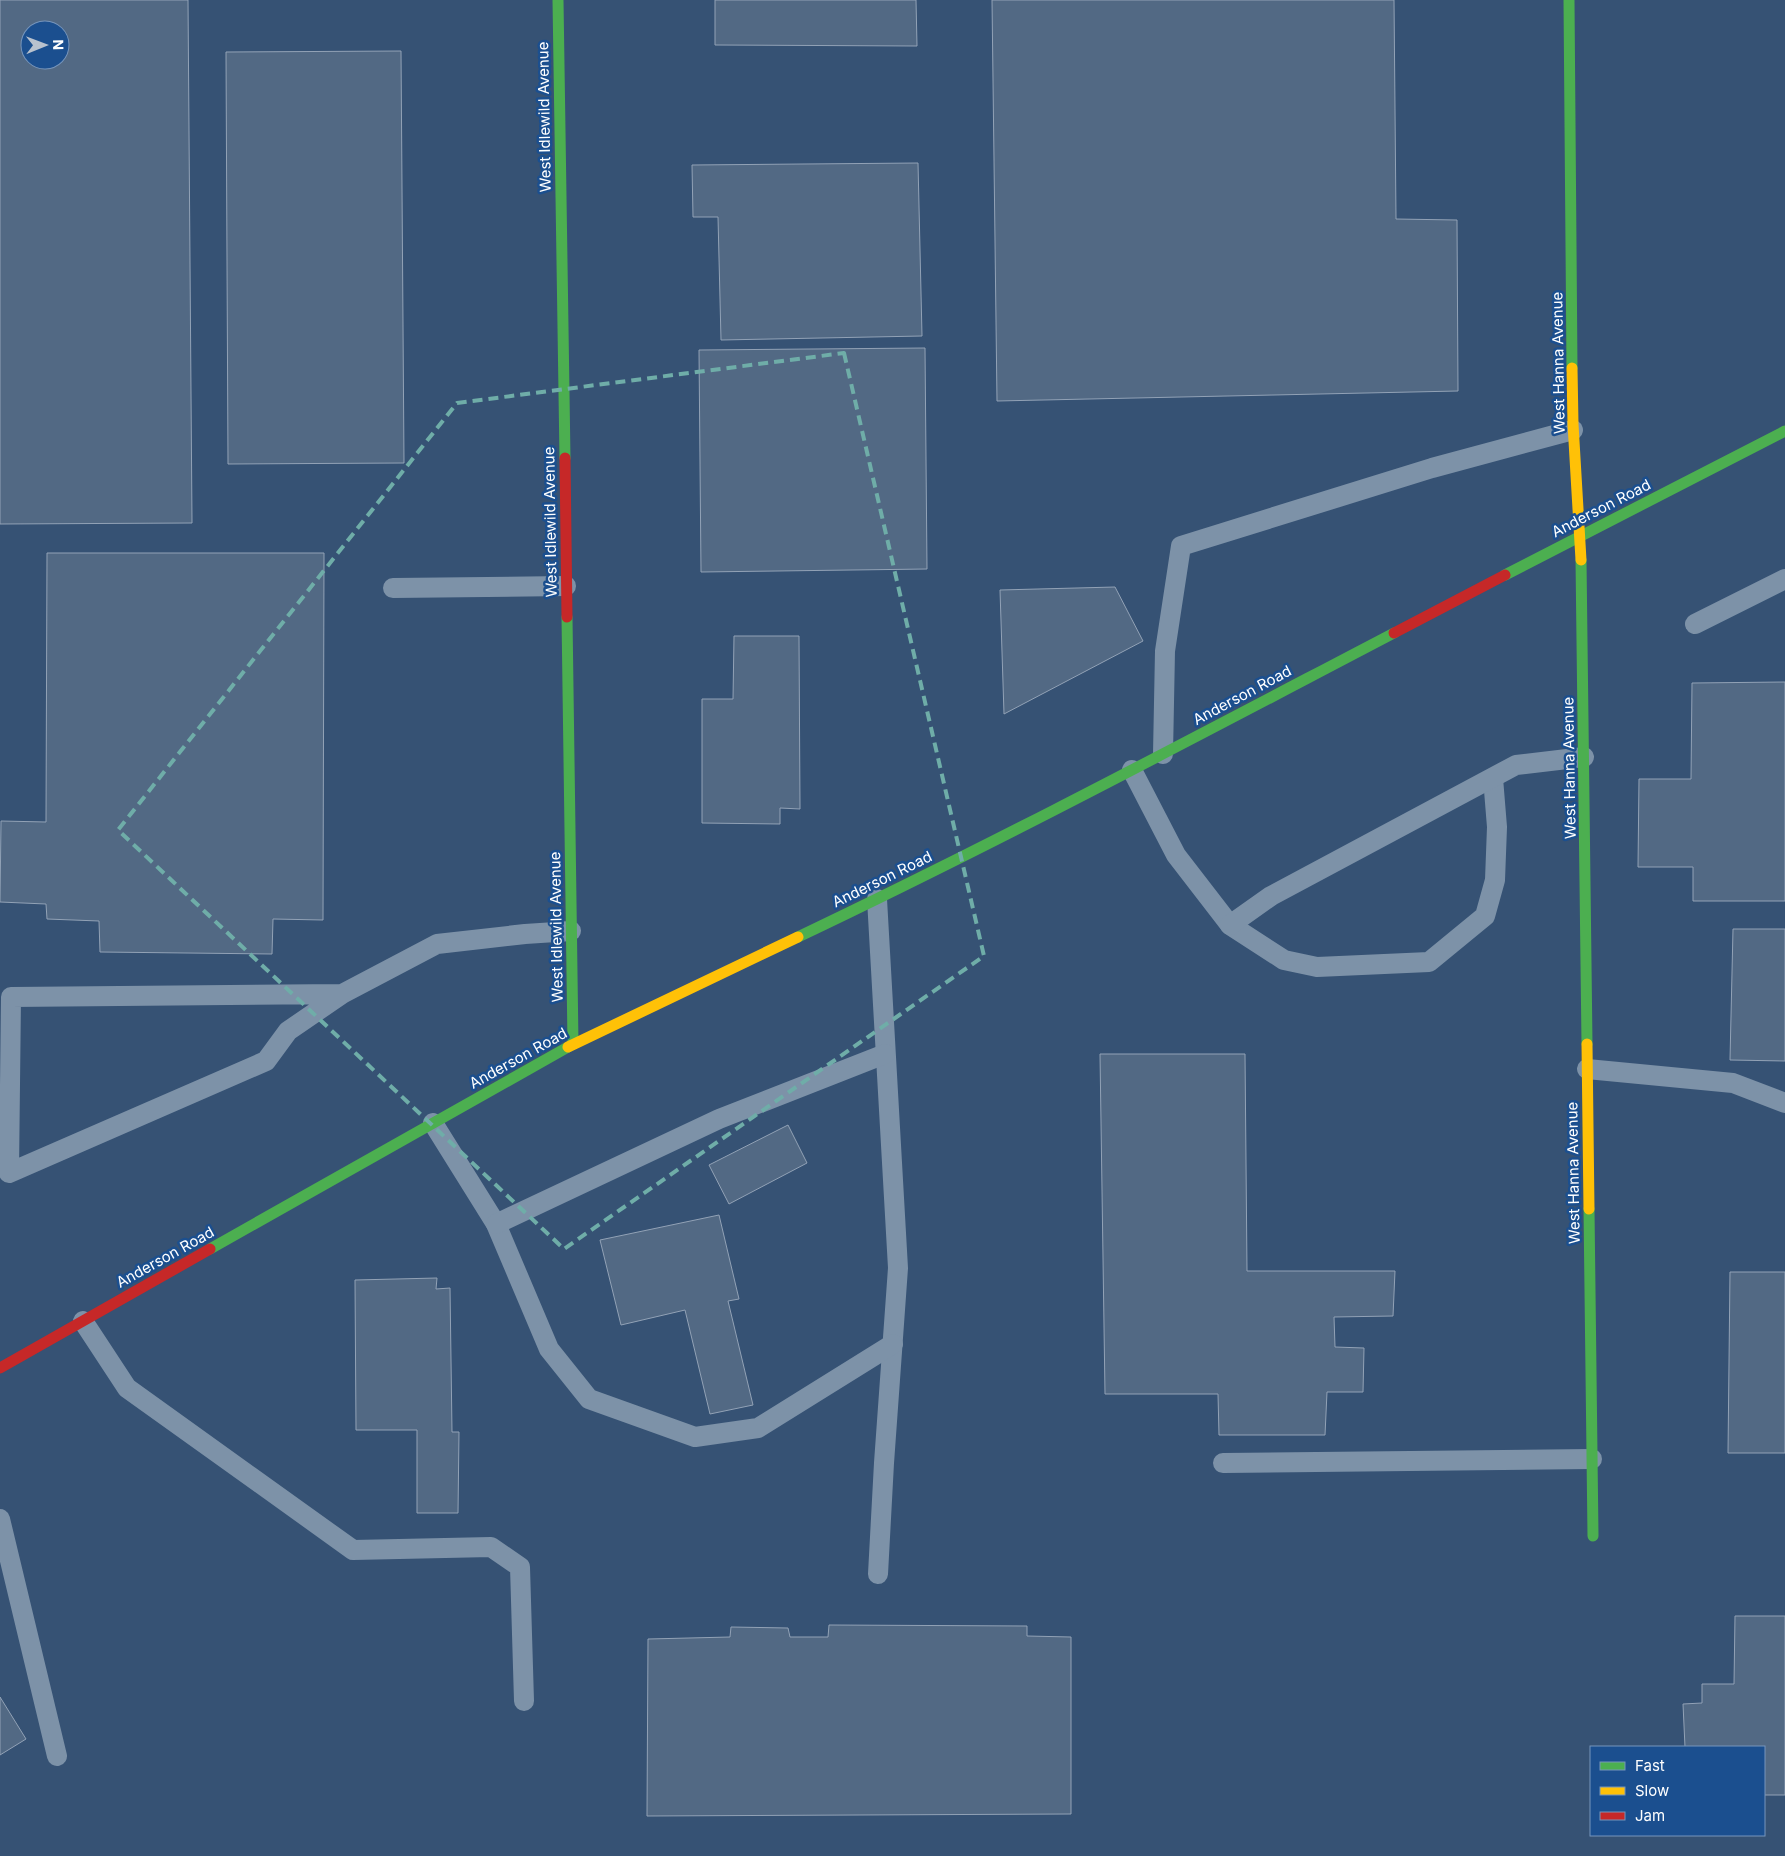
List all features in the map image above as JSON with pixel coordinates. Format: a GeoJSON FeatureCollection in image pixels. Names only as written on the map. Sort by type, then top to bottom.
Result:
{"type":"FeatureCollection","features":[{"type":"Feature","properties":{"kind":"street","name":"West Idlewild Avenue"},"geometry":{"type":"LineString","coordinates":[[558,0],[573,1044]]}},
{"type":"Feature","properties":{"kind":"street","name":"West Hanna Avenue"},"geometry":{"type":"LineString","coordinates":[[1569,0],[1574,430],[1581,535],[1593,1536]]}},
{"type":"Feature","properties":{"kind":"street","name":"Anderson Road"},"geometry":{"type":"LineString","coordinates":[[0,1368],[573,1044],[877,899],[1132,770],[1581,535],[1785,431]]}},
{"type":"Feature","properties":{"kind":"lane"},"geometry":{"type":"LineString","coordinates":[[1163,754],[1165,651],[1181,546],[1432,468],[1574,430]]}},
{"type":"Feature","properties":{"kind":"lane"},"geometry":{"type":"LineString","coordinates":[[1694,624],[1785,579]]}},
{"type":"Feature","properties":{"kind":"lane"},"geometry":{"type":"LineString","coordinates":[[392,588],[566,586]]}},
{"type":"Feature","properties":{"kind":"lane"},"geometry":{"type":"LineString","coordinates":[[1230,925],[1271,896],[1516,765],[1584,757]]}},
{"type":"Feature","properties":{"kind":"lane"},"geometry":{"type":"LineString","coordinates":[[1132,770],[1176,855],[1230,925],[1284,960],[1317,967],[1429,962],[1486,916],[1495,880],[1497,827],[1493,778]]}},
{"type":"Feature","properties":{"kind":"lane"},"geometry":{"type":"LineString","coordinates":[[877,899],[898,1268],[878,1574]]}},
{"type":"Feature","properties":{"kind":"lane"},"geometry":{"type":"LineString","coordinates":[[342,994],[11,998],[5,1104],[9,1173],[266,1061],[288,1031],[342,994],[437,944],[525,934],[572,931]]}},
{"type":"Feature","properties":{"kind":"lane"},"geometry":{"type":"LineString","coordinates":[[496,1224],[719,1119],[886,1054]]}},
{"type":"Feature","properties":{"kind":"lane"},"geometry":{"type":"LineString","coordinates":[[1587,1069],[1733,1083],[1785,1102]]}},
{"type":"Feature","properties":{"kind":"lane"},"geometry":{"type":"LineString","coordinates":[[433,1123],[496,1224],[548,1349],[589,1399],[695,1437],[758,1428],[893,1344]]}},
{"type":"Feature","properties":{"kind":"lane"},"geometry":{"type":"LineString","coordinates":[[82,1321],[127,1388],[353,1550],[491,1547],[520,1567],[524,1701]]}},
{"type":"Feature","properties":{"kind":"lane"},"geometry":{"type":"LineString","coordinates":[[1223,1463],[1592,1459]]}},
{"type":"Feature","properties":{"kind":"lane"},"geometry":{"type":"LineString","coordinates":[[0,1519],[57,1756]]}},
{"type":"Feature","properties":{"kind":"highlighted area"},"geometry":{"type":"Polygon","coordinates":[[[844,353],[984,956],[564,1249],[118,830],[457,403],[844,353]]]}},
{"type":"Feature","properties":{"kind":"building"},"geometry":{"type":"Polygon","coordinates":[[[0,0],[188,0],[192,523],[0,524],[0,0]]]}},
{"type":"Feature","properties":{"kind":"building"},"geometry":{"type":"Polygon","coordinates":[[[715,0],[916,0],[917,46],[715,45],[715,0]]]}},
{"type":"Feature","properties":{"kind":"building"},"geometry":{"type":"Polygon","coordinates":[[[992,0],[1394,0],[1396,219],[1457,220],[1458,391],[997,401],[992,0]]]}},
{"type":"Feature","properties":{"kind":"building"},"geometry":{"type":"Polygon","coordinates":[[[401,51],[404,463],[228,464],[226,52],[401,51]]]}},
{"type":"Feature","properties":{"kind":"building"},"geometry":{"type":"Polygon","coordinates":[[[918,163],[922,336],[721,340],[718,217],[693,217],[692,165],[918,163]]]}},
{"type":"Feature","properties":{"kind":"building"},"geometry":{"type":"Polygon","coordinates":[[[925,348],[927,569],[701,572],[699,350],[925,348]]]}},
{"type":"Feature","properties":{"kind":"building"},"geometry":{"type":"Polygon","coordinates":[[[47,553],[324,553],[323,920],[273,919],[272,954],[100,952],[99,921],[47,919],[46,904],[0,902],[1,821],[46,822],[47,553]]]}},
{"type":"Feature","properties":{"kind":"building"},"geometry":{"type":"Polygon","coordinates":[[[1115,587],[1143,641],[1004,714],[1000,590],[1115,587]]]}},
{"type":"Feature","properties":{"kind":"building"},"geometry":{"type":"Polygon","coordinates":[[[734,636],[799,636],[800,809],[780,808],[780,824],[702,823],[702,699],[733,699],[734,636]]]}},
{"type":"Feature","properties":{"kind":"building"},"geometry":{"type":"Polygon","coordinates":[[[1785,682],[1785,901],[1693,901],[1693,867],[1638,867],[1639,779],[1691,779],[1692,683],[1785,682]]]}},
{"type":"Feature","properties":{"kind":"building"},"geometry":{"type":"Polygon","coordinates":[[[1733,929],[1785,929],[1785,1061],[1730,1060],[1733,929]]]}},
{"type":"Feature","properties":{"kind":"building"},"geometry":{"type":"Polygon","coordinates":[[[1100,1054],[1245,1054],[1247,1271],[1395,1271],[1393,1316],[1334,1317],[1335,1347],[1364,1348],[1363,1392],[1327,1392],[1325,1435],[1219,1435],[1218,1394],[1105,1394],[1100,1054]]]}},
{"type":"Feature","properties":{"kind":"building"},"geometry":{"type":"Polygon","coordinates":[[[788,1125],[807,1163],[729,1204],[709,1165],[788,1125]]]}},
{"type":"Feature","properties":{"kind":"building"},"geometry":{"type":"Polygon","coordinates":[[[719,1215],[739,1299],[728,1301],[753,1405],[710,1414],[685,1310],[621,1325],[600,1240],[719,1215]]]}},
{"type":"Feature","properties":{"kind":"building"},"geometry":{"type":"Polygon","coordinates":[[[1730,1272],[1785,1272],[1785,1453],[1728,1453],[1730,1272]]]}},
{"type":"Feature","properties":{"kind":"building"},"geometry":{"type":"Polygon","coordinates":[[[437,1278],[436,1289],[450,1288],[452,1432],[459,1432],[458,1513],[417,1513],[417,1430],[356,1430],[355,1280],[437,1278]]]}},
{"type":"Feature","properties":{"kind":"building"},"geometry":{"type":"Polygon","coordinates":[[[1735,1616],[1785,1616],[1785,1795],[1765,1795],[1765,1746],[1685,1746],[1683,1704],[1702,1703],[1702,1684],[1734,1684],[1735,1616]]]}},
{"type":"Feature","properties":{"kind":"building"},"geometry":{"type":"Polygon","coordinates":[[[829,1625],[1027,1626],[1027,1636],[1071,1637],[1071,1814],[647,1816],[648,1639],[730,1637],[731,1627],[788,1628],[790,1637],[828,1637],[829,1625]]]}},
{"type":"Feature","properties":{"kind":"building"},"geometry":{"type":"Polygon","coordinates":[[[0,1697],[26,1739],[0,1755],[0,1697]]]}},
{"type":"Feature","properties":{"kind":"traffic: fast"},"geometry":{"type":"LineString","coordinates":[[558,0],[565,458]]}},
{"type":"Feature","properties":{"kind":"traffic: fast"},"geometry":{"type":"LineString","coordinates":[[1569,0],[1572,368]]}},
{"type":"Feature","properties":{"kind":"traffic: fast"},"geometry":{"type":"LineString","coordinates":[[1505,575],[1785,431]]}},
{"type":"Feature","properties":{"kind":"traffic: fast"},"geometry":{"type":"LineString","coordinates":[[1581,560],[1587,1044]]}},
{"type":"Feature","properties":{"kind":"traffic: fast"},"geometry":{"type":"LineString","coordinates":[[567,617],[573,1044]]}},
{"type":"Feature","properties":{"kind":"traffic: fast"},"geometry":{"type":"LineString","coordinates":[[798,937],[1023,826],[1394,633]]}},
{"type":"Feature","properties":{"kind":"traffic: fast"},"geometry":{"type":"LineString","coordinates":[[210,1249],[568,1047]]}},
{"type":"Feature","properties":{"kind":"traffic: fast"},"geometry":{"type":"LineString","coordinates":[[1589,1209],[1593,1536]]}},
{"type":"Feature","properties":{"kind":"traffic: slow"},"geometry":{"type":"LineString","coordinates":[[1572,368],[1573,424],[1581,560]]}},
{"type":"Feature","properties":{"kind":"traffic: slow"},"geometry":{"type":"LineString","coordinates":[[568,1047],[798,937]]}},
{"type":"Feature","properties":{"kind":"traffic: slow"},"geometry":{"type":"LineString","coordinates":[[1587,1044],[1589,1209]]}},
{"type":"Feature","properties":{"kind":"traffic: jam"},"geometry":{"type":"LineString","coordinates":[[565,458],[567,617]]}},
{"type":"Feature","properties":{"kind":"traffic: jam"},"geometry":{"type":"LineString","coordinates":[[1394,633],[1505,575]]}},
{"type":"Feature","properties":{"kind":"traffic: jam"},"geometry":{"type":"LineString","coordinates":[[0,1368],[210,1249]]}}]}
